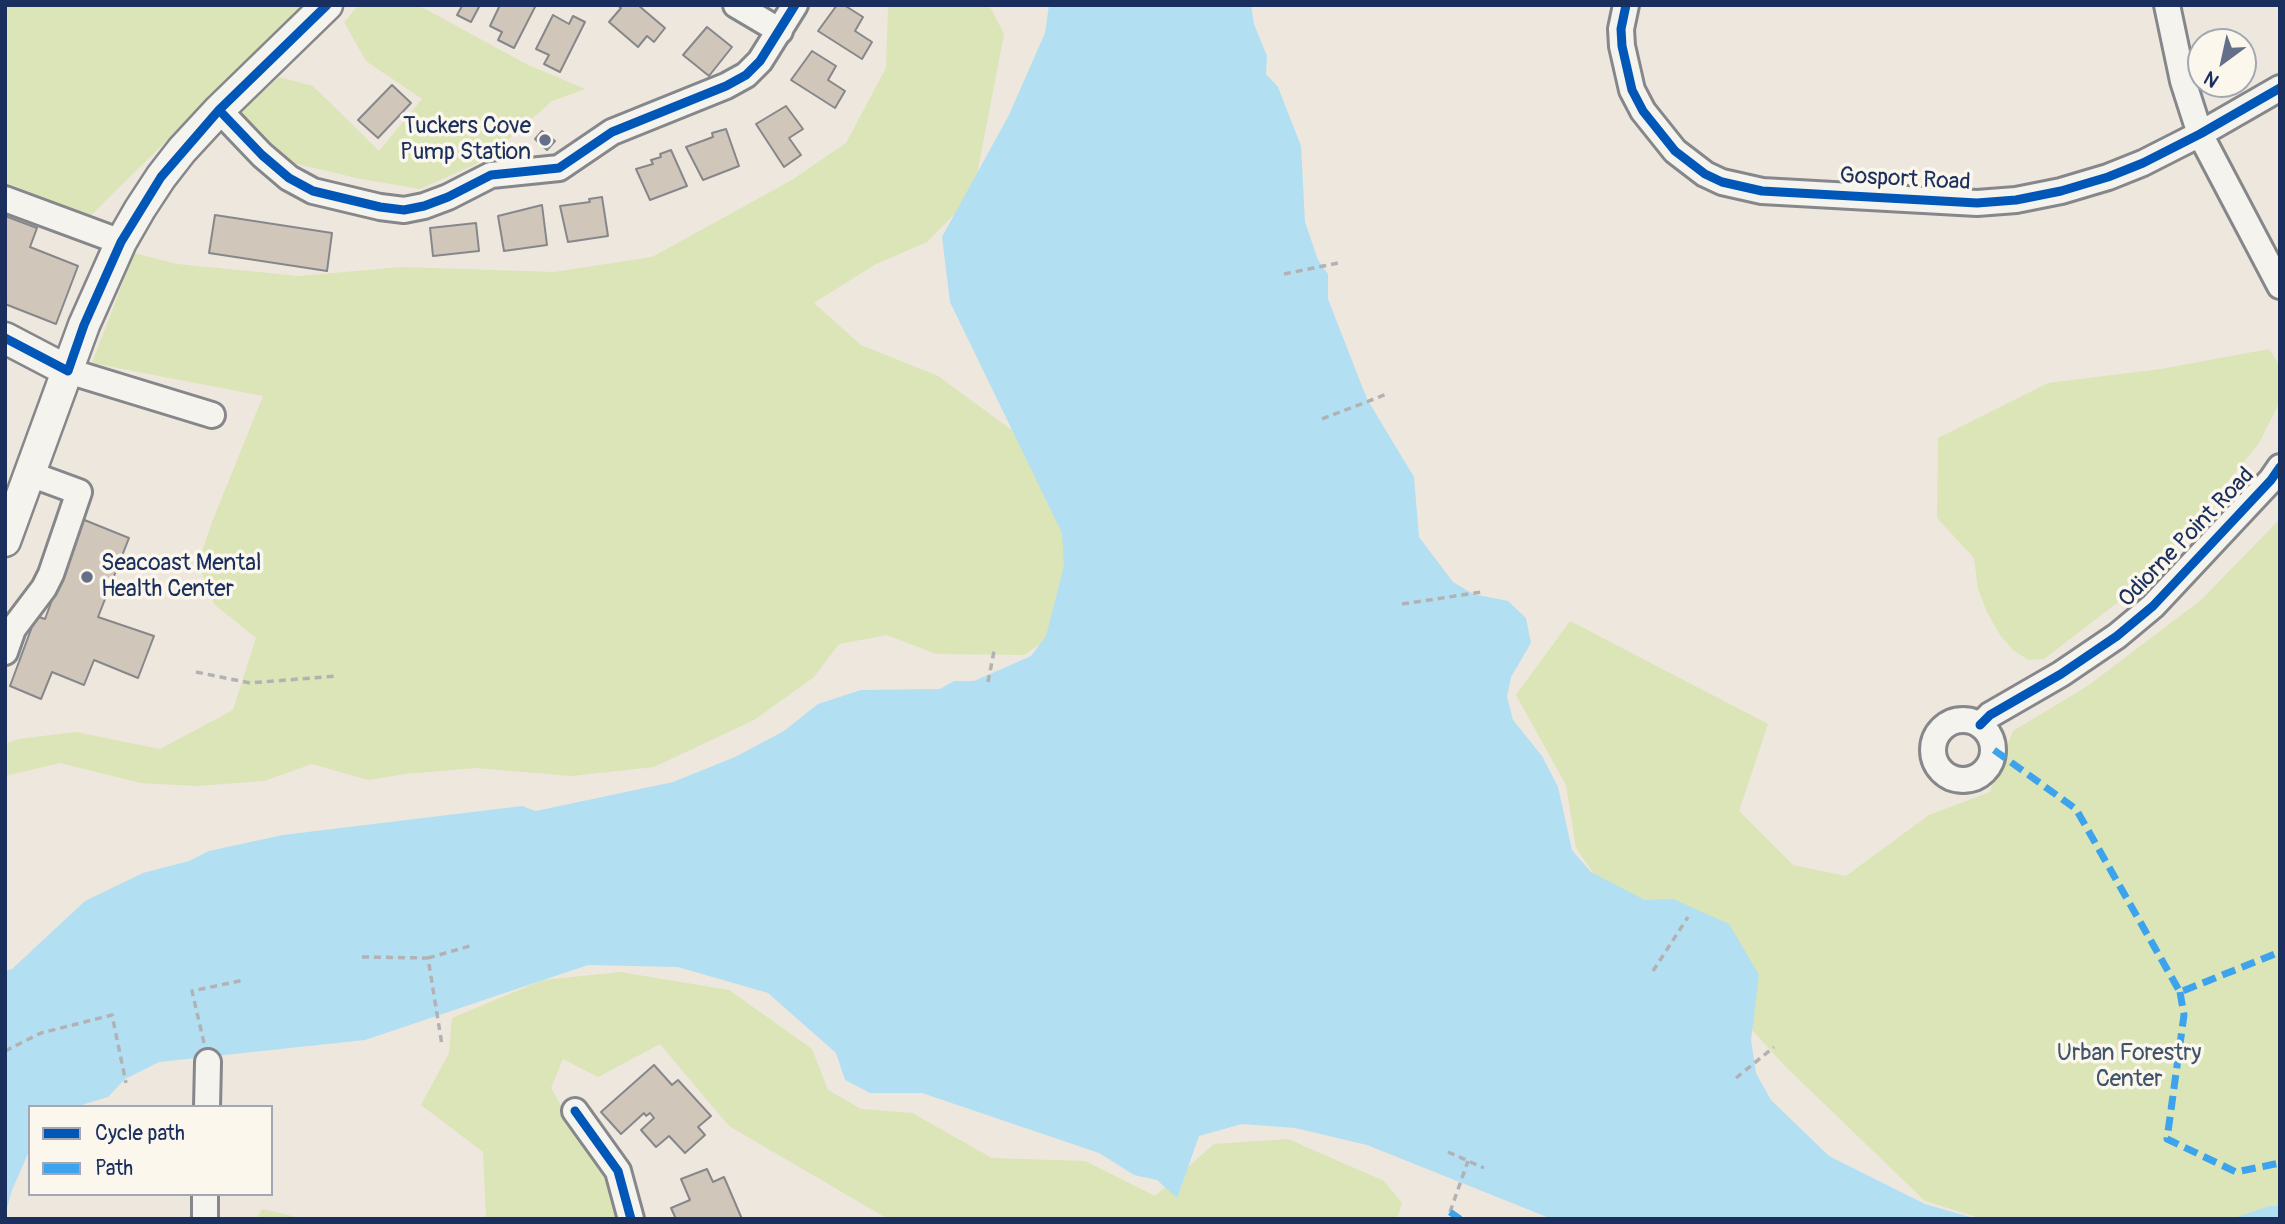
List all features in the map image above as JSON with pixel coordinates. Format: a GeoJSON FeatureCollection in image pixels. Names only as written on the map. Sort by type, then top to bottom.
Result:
{"type":"FeatureCollection","features":[{"type":"Feature","properties":{"kind":"main road"},"geometry":{"type":"LineString","coordinates":[[5,541],[84,325],[121,242],[160,177],[219,110],[327,5]]}},
{"type":"Feature","properties":{"kind":"main road"},"geometry":{"type":"LineString","coordinates":[[5,338],[68,371]]}},
{"type":"Feature","properties":{"kind":"street"},"geometry":{"type":"LineString","coordinates":[[736,5],[780,31]]}},
{"type":"Feature","properties":{"kind":"street"},"geometry":{"type":"LineString","coordinates":[[219,110],[262,155],[301,185],[349,201],[404,210],[449,197],[491,175],[559,168],[611,132],[726,86],[746,75],[760,61],[795,5]]}},
{"type":"Feature","properties":{"kind":"street","name":"Gosport Road"},"geometry":{"type":"LineString","coordinates":[[1626,5],[1621,29],[1622,46],[1632,90],[1643,111],[1675,151],[1692,165],[1722,182],[1762,191],[1938,202],[2016,200],[2061,191],[2143,163],[2280,88]]}},
{"type":"Feature","properties":{"kind":"street"},"geometry":{"type":"LineString","coordinates":[[2167,5],[2177,58],[2200,134],[2280,286]]}},
{"type":"Feature","properties":{"kind":"street"},"geometry":{"type":"LineString","coordinates":[[5,199],[121,242]]}},
{"type":"Feature","properties":{"kind":"street"},"geometry":{"type":"LineString","coordinates":[[68,371],[212,415]]}},
{"type":"Feature","properties":{"kind":"street","name":"Odiorne Point Road"},"geometry":{"type":"LineString","coordinates":[[1980,725],[1990,715],[2061,674],[2153,606],[2253,500],[2280,467]]}},
{"type":"Feature","properties":{"kind":"street"},"geometry":{"type":"LineString","coordinates":[[5,652],[13,629],[44,588],[51,574],[79,492],[30,474]]}},
{"type":"Feature","properties":{"kind":"street"},"geometry":{"type":"LineString","coordinates":[[207,1105],[208,1062]]}},
{"type":"Feature","properties":{"kind":"street"},"geometry":{"type":"LineString","coordinates":[[575,1111],[618,1171],[631,1219]]}},
{"type":"Feature","properties":{"kind":"street"},"geometry":{"type":"LineString","coordinates":[[205,1196],[205,1219]]}},
{"type":"Feature","properties":{"kind":"path"},"geometry":{"type":"LineString","coordinates":[[1284,274],[1338,263]]}},
{"type":"Feature","properties":{"kind":"path"},"geometry":{"type":"LineString","coordinates":[[1322,419],[1387,394]]}},
{"type":"Feature","properties":{"kind":"path"},"geometry":{"type":"LineString","coordinates":[[1402,604],[1482,592]]}},
{"type":"Feature","properties":{"kind":"path"},"geometry":{"type":"LineString","coordinates":[[988,682],[994,651]]}},
{"type":"Feature","properties":{"kind":"path"},"geometry":{"type":"LineString","coordinates":[[196,673],[250,683],[336,676]]}},
{"type":"Feature","properties":{"kind":"path"},"geometry":{"type":"LineString","coordinates":[[1653,971],[1688,917]]}},
{"type":"Feature","properties":{"kind":"path"},"geometry":{"type":"LineString","coordinates":[[362,957],[428,958],[470,946]]}},
{"type":"Feature","properties":{"kind":"path"},"geometry":{"type":"LineString","coordinates":[[428,958],[442,1045]]}},
{"type":"Feature","properties":{"kind":"path"},"geometry":{"type":"LineString","coordinates":[[208,1062],[192,990],[244,980]]}},
{"type":"Feature","properties":{"kind":"path"},"geometry":{"type":"LineString","coordinates":[[5,1051],[41,1033],[112,1014],[126,1083]]}},
{"type":"Feature","properties":{"kind":"path"},"geometry":{"type":"LineString","coordinates":[[1736,1078],[1774,1047]]}},
{"type":"Feature","properties":{"kind":"path"},"geometry":{"type":"LineString","coordinates":[[1448,1152],[1484,1168]]}},
{"type":"Feature","properties":{"kind":"path"},"geometry":{"type":"LineString","coordinates":[[1450,1212],[1468,1161]]}},
{"type":"Feature","properties":{"kind":"green space"},"geometry":{"type":"Polygon","coordinates":[[[5,5],[305,5],[90,216],[5,182],[5,5]]]}},
{"type":"Feature","properties":{"kind":"green space"},"geometry":{"type":"Polygon","coordinates":[[[359,5],[418,5],[528,65],[585,89],[552,101],[485,160],[420,189],[361,179],[280,160],[237,116],[279,77],[313,86],[379,151],[422,99],[366,61],[344,22],[359,5]]]}},
{"type":"Feature","properties":{"kind":"green space"},"geometry":{"type":"Polygon","coordinates":[[[886,5],[989,5],[1004,34],[973,195],[927,242],[874,265],[814,303],[861,345],[938,376],[1013,431],[1070,514],[1061,630],[1024,655],[936,654],[887,635],[839,644],[814,677],[754,720],[654,767],[571,776],[476,768],[368,780],[312,764],[264,781],[197,786],[141,783],[60,763],[5,776],[5,744],[18,739],[76,732],[160,749],[233,710],[256,638],[214,604],[198,563],[263,396],[92,363],[134,253],[177,264],[299,276],[402,267],[554,272],[652,257],[792,180],[846,143],[886,68],[886,5]]]}},
{"type":"Feature","properties":{"kind":"green space"},"geometry":{"type":"Polygon","coordinates":[[[2269,349],[2280,366],[2278,405],[2259,443],[2184,535],[2130,593],[2044,659],[2029,660],[2014,651],[2000,635],[1987,612],[1978,589],[1974,558],[1937,518],[1938,438],[2048,383],[2161,369],[2269,349]]]}},
{"type":"Feature","properties":{"kind":"green space","name":"Urban Forestry Center"},"geometry":{"type":"Polygon","coordinates":[[[2280,519],[2280,1210],[2261,1219],[1983,1219],[1925,1201],[1784,1065],[1733,1009],[1599,881],[1576,848],[1566,785],[1516,695],[1570,621],[1768,724],[1739,811],[1793,865],[1846,876],[1929,815],[1990,792],[2013,731],[2089,685],[2201,600],[2280,519]]]}},
{"type":"Feature","properties":{"kind":"green space"},"geometry":{"type":"Polygon","coordinates":[[[620,972],[729,990],[812,1049],[828,1090],[861,1109],[912,1113],[992,1158],[1085,1161],[1155,1196],[1214,1144],[1288,1139],[1384,1181],[1402,1203],[1397,1219],[893,1219],[883,1216],[729,1126],[660,1044],[598,1077],[563,1059],[551,1088],[575,1130],[611,1175],[620,1219],[486,1219],[483,1152],[421,1105],[449,1053],[452,1018],[543,980],[620,972]]]}},
{"type":"Feature","properties":{"kind":"green space"},"geometry":{"type":"Polygon","coordinates":[[[262,1209],[305,1219],[256,1219],[262,1209]]]}},
{"type":"Feature","properties":{"kind":"water"},"geometry":{"type":"Polygon","coordinates":[[[1049,5],[1251,5],[1254,24],[1267,56],[1266,74],[1278,87],[1301,146],[1305,222],[1318,260],[1328,274],[1328,299],[1367,399],[1414,477],[1419,537],[1453,582],[1473,594],[1508,601],[1526,618],[1531,643],[1511,677],[1507,697],[1513,720],[1542,756],[1558,787],[1572,850],[1591,872],[1645,900],[1673,899],[1729,924],[1759,975],[1751,1040],[1756,1073],[1771,1100],[1829,1156],[1925,1204],[1977,1219],[1552,1219],[1367,1145],[1295,1128],[1242,1124],[1199,1136],[1177,1198],[1157,1180],[1134,1175],[1099,1153],[922,1093],[870,1093],[845,1080],[836,1053],[768,993],[678,967],[588,965],[365,1040],[159,1062],[125,1079],[108,1097],[82,1105],[28,1105],[28,1154],[12,1190],[5,1215],[5,971],[12,969],[85,901],[143,873],[189,861],[209,851],[283,835],[522,806],[536,811],[673,782],[735,757],[784,731],[818,704],[861,690],[940,689],[954,681],[974,681],[1031,656],[1046,636],[1064,566],[1062,533],[950,302],[942,237],[1009,115],[1045,33],[1049,5]]]}},
{"type":"Feature","properties":{"kind":"water"},"geometry":{"type":"Polygon","coordinates":[[[2270,1206],[2280,1206],[2280,1219],[2231,1219],[2270,1206]]]}},
{"type":"Feature","properties":{"kind":"building"},"geometry":{"type":"Polygon","coordinates":[[[460,5],[480,5],[471,22],[457,15],[462,6],[460,5]]]}},
{"type":"Feature","properties":{"kind":"building"},"geometry":{"type":"Polygon","coordinates":[[[500,5],[536,5],[514,48],[498,40],[502,32],[490,26],[500,5]]]}},
{"type":"Feature","properties":{"kind":"building"},"geometry":{"type":"Polygon","coordinates":[[[617,5],[638,5],[665,28],[654,42],[647,36],[638,47],[609,22],[621,8],[617,5]]]}},
{"type":"Feature","properties":{"kind":"building"},"geometry":{"type":"Polygon","coordinates":[[[837,5],[844,5],[863,17],[855,31],[872,42],[862,59],[818,31],[837,5]]]}},
{"type":"Feature","properties":{"kind":"building"},"geometry":{"type":"Polygon","coordinates":[[[553,15],[569,24],[573,16],[585,22],[560,72],[544,64],[549,55],[536,49],[553,15]]]}},
{"type":"Feature","properties":{"kind":"building"},"geometry":{"type":"Polygon","coordinates":[[[707,27],[732,47],[709,76],[683,55],[707,27]]]}},
{"type":"Feature","properties":{"kind":"building"},"geometry":{"type":"Polygon","coordinates":[[[812,51],[836,66],[828,80],[845,91],[835,108],[791,80],[812,51]]]}},
{"type":"Feature","properties":{"kind":"building"},"geometry":{"type":"Polygon","coordinates":[[[392,85],[411,103],[378,138],[358,120],[392,85]]]}},
{"type":"Feature","properties":{"kind":"building"},"geometry":{"type":"Polygon","coordinates":[[[786,106],[803,129],[789,138],[801,155],[784,167],[756,124],[786,106]]]}},
{"type":"Feature","properties":{"kind":"building"},"geometry":{"type":"Polygon","coordinates":[[[726,129],[739,166],[703,180],[686,147],[726,129]]]}},
{"type":"Feature","properties":{"kind":"building","name":"Tuckers Cove Pump Station"},"geometry":{"type":"Polygon","coordinates":[[[542,131],[555,141],[547,150],[535,139],[542,131]]]}},
{"type":"Feature","properties":{"kind":"building"},"geometry":{"type":"Polygon","coordinates":[[[671,150],[687,186],[650,200],[636,169],[653,164],[651,160],[671,150]]]}},
{"type":"Feature","properties":{"kind":"building"},"geometry":{"type":"Polygon","coordinates":[[[602,197],[608,236],[568,242],[560,206],[590,202],[589,199],[602,197]]]}},
{"type":"Feature","properties":{"kind":"building"},"geometry":{"type":"Polygon","coordinates":[[[542,205],[547,245],[504,251],[498,216],[542,205]]]}},
{"type":"Feature","properties":{"kind":"building"},"geometry":{"type":"Polygon","coordinates":[[[215,215],[332,233],[327,271],[209,253],[215,215]]]}},
{"type":"Feature","properties":{"kind":"building"},"geometry":{"type":"Polygon","coordinates":[[[5,216],[37,228],[30,247],[78,266],[56,324],[5,304],[5,216]]]}},
{"type":"Feature","properties":{"kind":"building"},"geometry":{"type":"Polygon","coordinates":[[[476,223],[479,251],[433,256],[430,228],[476,223]]]}},
{"type":"Feature","properties":{"kind":"building","name":"Seacoast Mental Health Center"},"geometry":{"type":"Polygon","coordinates":[[[82,519],[129,538],[98,617],[154,636],[138,678],[94,660],[84,685],[52,672],[41,699],[10,686],[36,616],[45,619],[82,519]]]}},
{"type":"Feature","properties":{"kind":"building"},"geometry":{"type":"Polygon","coordinates":[[[654,1065],[672,1085],[678,1080],[711,1116],[698,1127],[705,1135],[685,1153],[669,1136],[656,1147],[641,1130],[654,1118],[650,1113],[646,1116],[644,1113],[621,1134],[601,1112],[654,1065]]]}},
{"type":"Feature","properties":{"kind":"building"},"geometry":{"type":"Polygon","coordinates":[[[707,1169],[713,1182],[724,1177],[742,1219],[676,1219],[671,1208],[690,1200],[681,1179],[707,1169]]]}},
{"type":"Feature","properties":{"kind":"marked path"},"geometry":{"type":"LineString","coordinates":[[1994,750],[2076,809],[2180,992],[2280,952]]}},
{"type":"Feature","properties":{"kind":"marked path"},"geometry":{"type":"LineString","coordinates":[[2180,992],[2184,1015],[2167,1139],[2236,1172],[2280,1163]]}},
{"type":"Feature","properties":{"kind":"marked path"},"geometry":{"type":"LineString","coordinates":[[1450,1212],[1460,1219]]}},
{"type":"Feature","properties":{"kind":"cycle path"},"geometry":{"type":"LineString","coordinates":[[5,338],[68,371],[84,325],[121,242],[161,177],[219,110],[327,5]]}},
{"type":"Feature","properties":{"kind":"cycle path"},"geometry":{"type":"LineString","coordinates":[[219,110],[262,155],[289,178],[313,191],[404,210],[448,197],[491,175],[559,168],[612,132],[726,86],[746,75],[760,61],[795,5]]}},
{"type":"Feature","properties":{"kind":"cycle path"},"geometry":{"type":"LineString","coordinates":[[1626,5],[1621,29],[1622,46],[1632,90],[1643,111],[1675,151],[1705,174],[1722,182],[1762,191],[1977,203],[2016,200],[2061,191],[2143,163],[2280,88]]}},
{"type":"Feature","properties":{"kind":"cycle path"},"geometry":{"type":"LineString","coordinates":[[1980,725],[1990,715],[2061,674],[2117,636],[2153,606],[2271,480],[2280,467]]}},
{"type":"Feature","properties":{"kind":"cycle path"},"geometry":{"type":"LineString","coordinates":[[575,1111],[618,1171],[631,1219]]}},
{"type":"Feature","properties":{"kind":"place","name":"Tuckers Cove Pump Station"},"geometry":{"type":"Point","coordinates":[545,140]}},
{"type":"Feature","properties":{"kind":"place","name":"Seacoast Mental Health Center"},"geometry":{"type":"Point","coordinates":[87,577]}}]}
